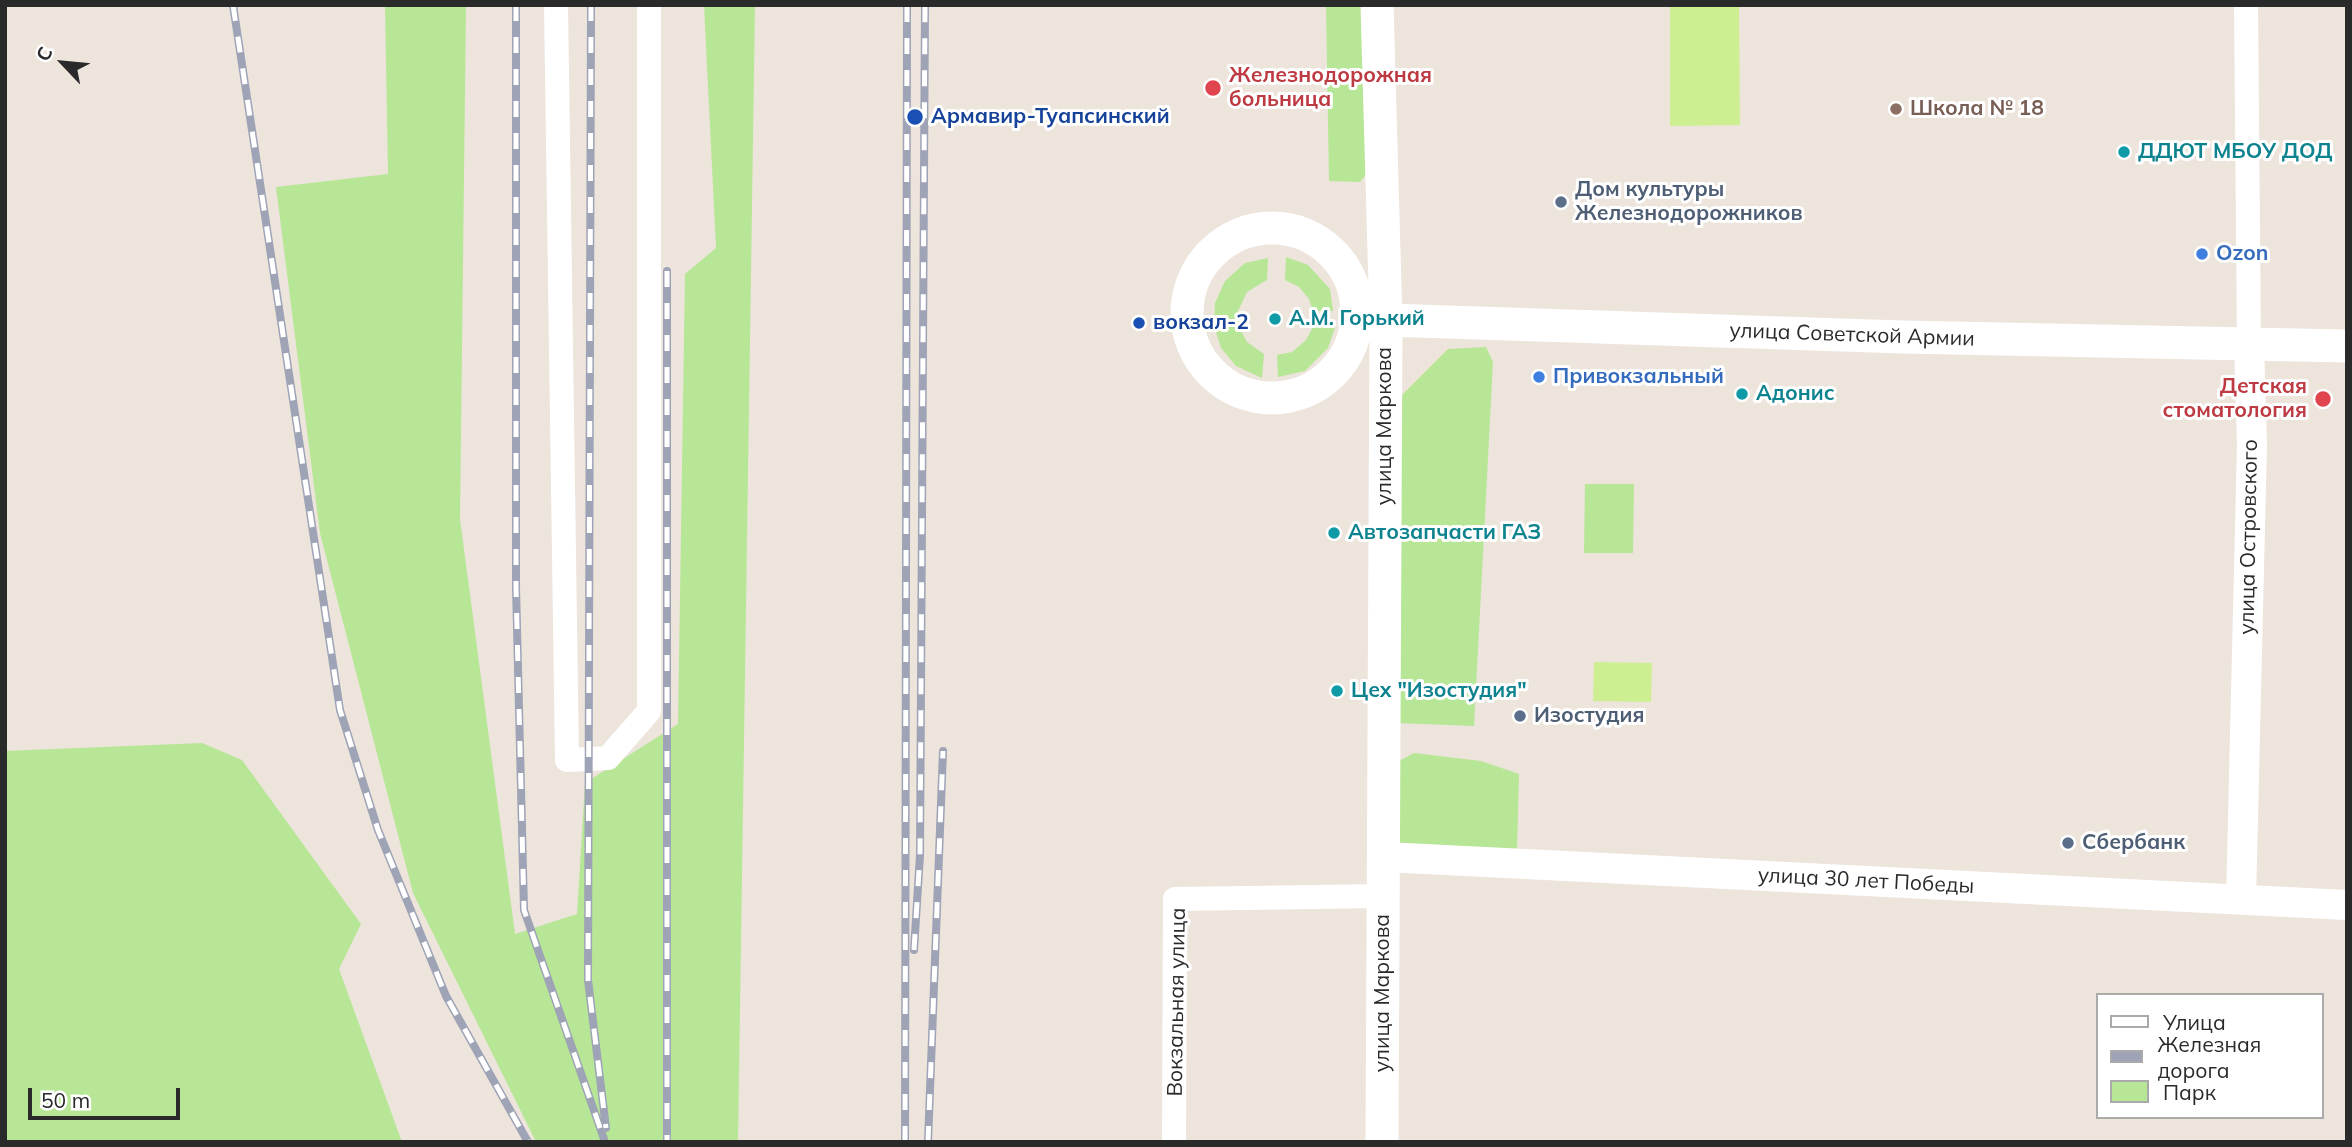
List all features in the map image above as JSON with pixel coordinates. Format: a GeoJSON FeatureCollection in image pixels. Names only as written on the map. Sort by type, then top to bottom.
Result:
{"type":"FeatureCollection","features":[{"type":"Feature","properties":{"kind":"main road","name":"улица Маркова"},"geometry":{"type":"LineString","coordinates":[[1377,5],[1371,320],[1385,858],[1382,1142]]}},
{"type":"Feature","properties":{"kind":"main road"},"geometry":{"type":"LineString","coordinates":[[1276,228],[1308,237],[1336,256],[1349,275],[1356,297],[1371,320],[1338,368],[1319,385],[1295,396],[1269,399],[1243,394],[1220,381],[1202,361],[1190,337],[1187,310],[1192,284],[1205,261],[1225,242],[1249,231],[1276,228]]}},
{"type":"Feature","properties":{"kind":"main road","name":"улица Советской Армии"},"geometry":{"type":"LineString","coordinates":[[1371,320],[2347,346]]}},
{"type":"Feature","properties":{"kind":"street"},"geometry":{"type":"LineString","coordinates":[[556,5],[567,760],[608,758],[649,711],[649,5]]}},
{"type":"Feature","properties":{"kind":"street","name":"улица Островского"},"geometry":{"type":"LineString","coordinates":[[2241,900],[2252,458],[2246,5]]}},
{"type":"Feature","properties":{"kind":"street","name":"улица 30 лет Победы"},"geometry":{"type":"LineString","coordinates":[[1385,858],[2347,905]]}},
{"type":"Feature","properties":{"kind":"street","name":"Вокзальная улица"},"geometry":{"type":"LineString","coordinates":[[1174,1142],[1175,899],[1384,896]]}},
{"type":"Feature","properties":{"kind":"green space"},"geometry":{"type":"Polygon","coordinates":[[[385,5],[466,5],[460,519],[515,934],[577,914],[585,783],[678,724],[685,274],[716,248],[704,5],[755,5],[738,1142],[536,1142],[413,893],[320,533],[276,187],[388,174],[385,5]]]}},
{"type":"Feature","properties":{"kind":"green space"},"geometry":{"type":"Polygon","coordinates":[[[1326,5],[1367,5],[1369,171],[1360,182],[1329,181],[1326,5]]]}},
{"type":"Feature","properties":{"kind":"green space"},"geometry":{"type":"Polygon","coordinates":[[[1670,5],[1739,5],[1740,125],[1670,126],[1670,5]]]}},
{"type":"Feature","properties":{"kind":"green space"},"geometry":{"type":"Polygon","coordinates":[[[1286,257],[1308,265],[1330,289],[1333,311],[1313,311],[1309,299],[1299,287],[1285,280],[1286,257]]]}},
{"type":"Feature","properties":{"kind":"green space"},"geometry":{"type":"Polygon","coordinates":[[[1268,258],[1267,280],[1247,292],[1238,311],[1239,327],[1247,342],[1264,354],[1262,378],[1236,366],[1221,348],[1214,326],[1215,303],[1225,281],[1245,263],[1268,258]]]}},
{"type":"Feature","properties":{"kind":"green space"},"geometry":{"type":"Polygon","coordinates":[[[1336,325],[1328,348],[1305,371],[1278,377],[1277,355],[1292,352],[1306,340],[1313,327],[1336,325]]]}},
{"type":"Feature","properties":{"kind":"green space"},"geometry":{"type":"Polygon","coordinates":[[[1486,347],[1493,362],[1474,726],[1397,723],[1401,396],[1448,349],[1486,347]]]}},
{"type":"Feature","properties":{"kind":"green space"},"geometry":{"type":"Polygon","coordinates":[[[1585,484],[1634,484],[1633,553],[1584,553],[1585,484]]]}},
{"type":"Feature","properties":{"kind":"green space"},"geometry":{"type":"Polygon","coordinates":[[[1594,662],[1652,663],[1651,702],[1593,701],[1594,662]]]}},
{"type":"Feature","properties":{"kind":"green space"},"geometry":{"type":"Polygon","coordinates":[[[202,743],[242,760],[361,924],[339,969],[402,1142],[5,1142],[5,751],[202,743]]]}},
{"type":"Feature","properties":{"kind":"green space"},"geometry":{"type":"Polygon","coordinates":[[[1414,753],[1481,761],[1519,774],[1517,851],[1407,849],[1392,837],[1395,763],[1414,753]]]}},
{"type":"Feature","properties":{"kind":"railway"},"geometry":{"type":"LineString","coordinates":[[233,5],[340,710],[378,830],[446,996],[528,1142]]}},
{"type":"Feature","properties":{"kind":"railway"},"geometry":{"type":"LineString","coordinates":[[516,5],[516,587],[524,910],[605,1142]]}},
{"type":"Feature","properties":{"kind":"railway"},"geometry":{"type":"LineString","coordinates":[[591,5],[588,980],[606,1128]]}},
{"type":"Feature","properties":{"kind":"railway"},"geometry":{"type":"LineString","coordinates":[[905,1142],[907,5]]}},
{"type":"Feature","properties":{"kind":"railway"},"geometry":{"type":"LineString","coordinates":[[914,950],[920,855],[925,5]]}},
{"type":"Feature","properties":{"kind":"railway"},"geometry":{"type":"LineString","coordinates":[[667,271],[667,1142]]}},
{"type":"Feature","properties":{"kind":"railway"},"geometry":{"type":"LineString","coordinates":[[928,1142],[943,751]]}},
{"type":"Feature","properties":{"kind":"place","name":"Железнодорожная больница"},"geometry":{"type":"Point","coordinates":[1213,88]}},
{"type":"Feature","properties":{"kind":"place","name":"Школа № 18"},"geometry":{"type":"Point","coordinates":[1896,109]}},
{"type":"Feature","properties":{"kind":"place","name":"Армавир-Туапсинский"},"geometry":{"type":"Point","coordinates":[915,117]}},
{"type":"Feature","properties":{"kind":"place","name":"ДДЮТ МБОУ ДОД"},"geometry":{"type":"Point","coordinates":[2124,152]}},
{"type":"Feature","properties":{"kind":"place","name":"Дом культуры Железнодорожников"},"geometry":{"type":"Point","coordinates":[1561,202]}},
{"type":"Feature","properties":{"kind":"place","name":"Ozon"},"geometry":{"type":"Point","coordinates":[2202,254]}},
{"type":"Feature","properties":{"kind":"place","name":"А.М. Горький"},"geometry":{"type":"Point","coordinates":[1275,319]}},
{"type":"Feature","properties":{"kind":"place","name":"вокзал-2"},"geometry":{"type":"Point","coordinates":[1139,323]}},
{"type":"Feature","properties":{"kind":"place","name":"Привокзальный"},"geometry":{"type":"Point","coordinates":[1539,377]}},
{"type":"Feature","properties":{"kind":"place","name":"Адонис"},"geometry":{"type":"Point","coordinates":[1742,394]}},
{"type":"Feature","properties":{"kind":"place","name":"Детская стоматология"},"geometry":{"type":"Point","coordinates":[2323,399]}},
{"type":"Feature","properties":{"kind":"place","name":"Автозапчасти ГАЗ"},"geometry":{"type":"Point","coordinates":[1334,533]}},
{"type":"Feature","properties":{"kind":"place","name":"Цех \"Изостудия\""},"geometry":{"type":"Point","coordinates":[1337,691]}},
{"type":"Feature","properties":{"kind":"place","name":"Изостудия"},"geometry":{"type":"Point","coordinates":[1520,716]}},
{"type":"Feature","properties":{"kind":"place","name":"Сбербанк"},"geometry":{"type":"Point","coordinates":[2068,843]}}]}
